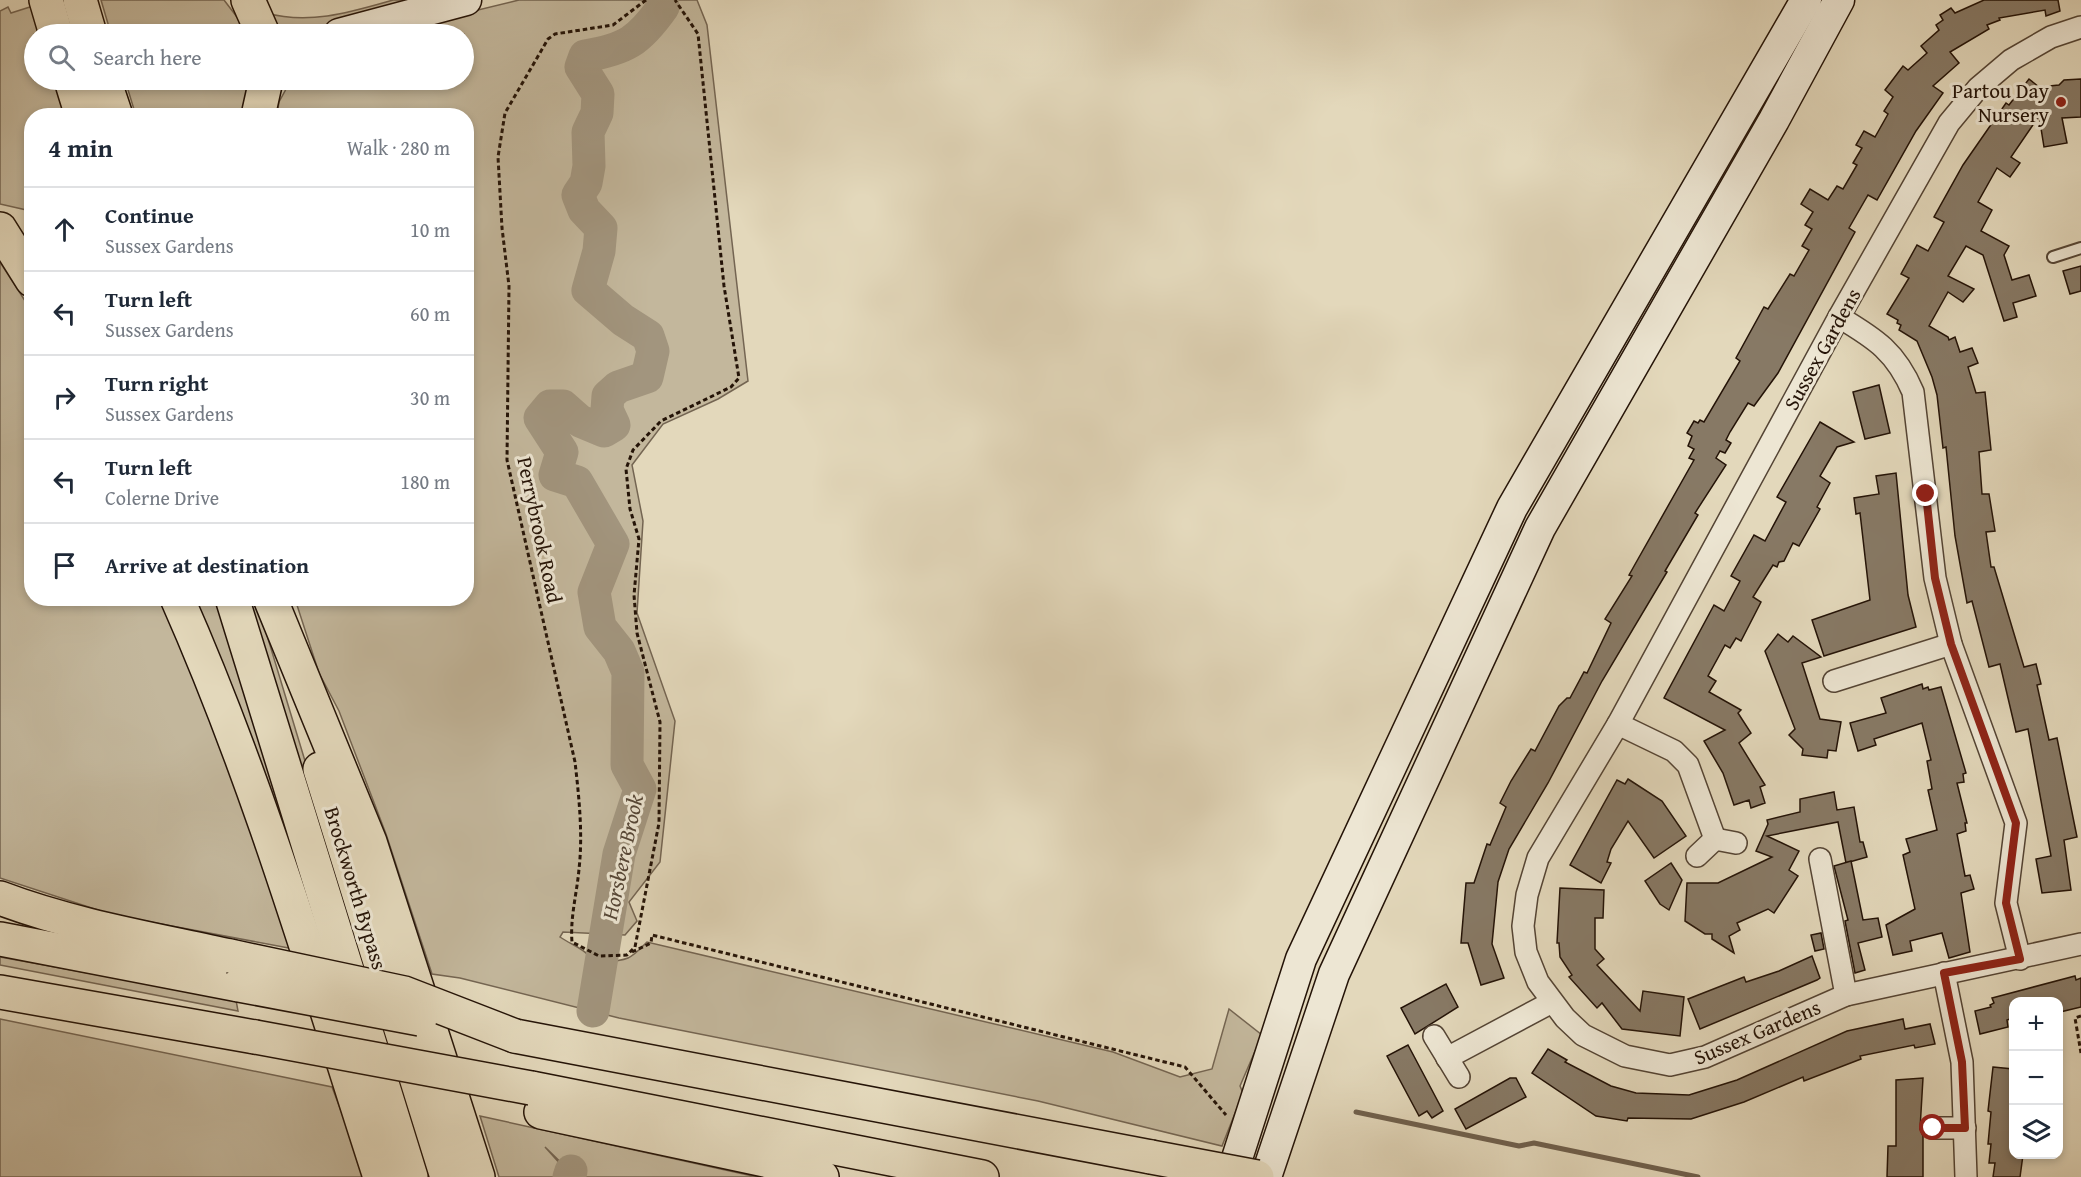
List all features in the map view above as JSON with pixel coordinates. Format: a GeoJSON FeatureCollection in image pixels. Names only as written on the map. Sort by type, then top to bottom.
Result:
{"type":"FeatureCollection","features":[{"type":"Feature","properties":{"kind":"highway"},"geometry":{"type":"LineString","coordinates":[[46,0],[53,24]]}},
{"type":"Feature","properties":{"kind":"highway"},"geometry":{"type":"LineString","coordinates":[[80,0],[87,24]]}},
{"type":"Feature","properties":{"kind":"highway"},"geometry":{"type":"LineString","coordinates":[[248,0],[259,24]]}},
{"type":"Feature","properties":{"kind":"highway"},"geometry":{"type":"LineString","coordinates":[[73,90],[79,108]]}},
{"type":"Feature","properties":{"kind":"highway"},"geometry":{"type":"LineString","coordinates":[[107,90],[113,108]]}},
{"type":"Feature","properties":{"kind":"highway"},"geometry":{"type":"LineString","coordinates":[[0,222],[24,226]]}},
{"type":"Feature","properties":{"kind":"highway"},"geometry":{"type":"LineString","coordinates":[[0,230],[24,268]]}},
{"type":"Feature","properties":{"kind":"highway"},"geometry":{"type":"LineString","coordinates":[[180,606],[234,736],[268,832],[380,1177]]}},
{"type":"Feature","properties":{"kind":"highway","name":"Brockworth Bypass"},"geometry":{"type":"LineString","coordinates":[[234,606],[411,1177]]}},
{"type":"Feature","properties":{"kind":"highway","name":"Brockworth Bypass"},"geometry":{"type":"LineString","coordinates":[[271,606],[447,1177]]}},
{"type":"Feature","properties":{"kind":"highway"},"geometry":{"type":"LineString","coordinates":[[272,606],[370,842],[478,1177]]}},
{"type":"Feature","properties":{"kind":"highway"},"geometry":{"type":"LineString","coordinates":[[0,898],[234,971],[515,1036],[1257,1177]]}},
{"type":"Feature","properties":{"kind":"highway"},"geometry":{"type":"LineString","coordinates":[[0,939],[234,971]]}},
{"type":"Feature","properties":{"kind":"highway"},"geometry":{"type":"LineString","coordinates":[[0,992],[255,1037],[397,1065],[792,1166],[822,1177]]}},
{"type":"Feature","properties":{"kind":"highway"},"geometry":{"type":"LineString","coordinates":[[535,1100],[982,1177]]}},
{"type":"Feature","properties":{"kind":"street"},"geometry":{"type":"LineString","coordinates":[[376,24],[466,0]]}},
{"type":"Feature","properties":{"kind":"street"},"geometry":{"type":"LineString","coordinates":[[1231,1177],[1301,959],[1512,508],[1806,0]]}},
{"type":"Feature","properties":{"kind":"street"},"geometry":{"type":"LineString","coordinates":[[1266,1177],[1334,974],[1540,528],[1774,120],[1839,0]]}},
{"type":"Feature","properties":{"kind":"street","name":"Sussex Gardens"},"geometry":{"type":"LineString","coordinates":[[2081,27],[2051,37],[2011,60],[1978,88],[1932,151],[1618,724],[1538,858],[1527,895],[1523,926],[1526,952],[1538,982],[1552,1002],[1583,1035],[1625,1056],[1670,1065],[1705,1058],[1846,995],[2081,944]]}},
{"type":"Feature","properties":{"kind":"street"},"geometry":{"type":"LineString","coordinates":[[1839,317],[1877,341],[1893,355],[1903,369],[1913,392],[1935,578],[1951,644],[2016,823],[2006,903],[2020,959]]}},
{"type":"Feature","properties":{"kind":"street"},"geometry":{"type":"LineString","coordinates":[[1847,685],[1951,644]]}},
{"type":"Feature","properties":{"kind":"street"},"geometry":{"type":"LineString","coordinates":[[1618,724],[1674,751],[1688,765],[1715,839]]}},
{"type":"Feature","properties":{"kind":"street"},"geometry":{"type":"LineString","coordinates":[[1715,839],[1736,843]]}},
{"type":"Feature","properties":{"kind":"street"},"geometry":{"type":"LineString","coordinates":[[1697,856],[1715,839]]}},
{"type":"Feature","properties":{"kind":"street"},"geometry":{"type":"LineString","coordinates":[[1821,859],[1846,995]]}},
{"type":"Feature","properties":{"kind":"street"},"geometry":{"type":"LineString","coordinates":[[1944,973],[1962,1062],[1966,1177]]}},
{"type":"Feature","properties":{"kind":"street"},"geometry":{"type":"LineString","coordinates":[[1447,1058],[1552,1002]]}},
{"type":"Feature","properties":{"kind":"street"},"geometry":{"type":"LineString","coordinates":[[1434,1036],[1459,1077]]}},
{"type":"Feature","properties":{"kind":"street"},"geometry":{"type":"LineString","coordinates":[[1933,1128],[1965,1128]]}},
{"type":"Feature","properties":{"kind":"lane"},"geometry":{"type":"LineString","coordinates":[[2053,257],[2081,248]]}},
{"type":"Feature","properties":{"kind":"path","name":"Perrybrook Road"},"geometry":{"type":"LineString","coordinates":[[628,954],[599,956],[572,942],[571,926],[580,866],[580,809],[576,762],[507,460],[509,286],[502,228],[498,157],[505,113],[548,39],[555,34],[613,25],[646,0]]}},
{"type":"Feature","properties":{"kind":"path"},"geometry":{"type":"LineString","coordinates":[[628,954],[635,947],[659,823],[660,723],[637,633],[634,595],[639,539],[630,509],[626,470],[633,450],[662,421],[731,387],[739,378],[724,286],[698,34],[675,0]]}},
{"type":"Feature","properties":{"kind":"path"},"geometry":{"type":"LineString","coordinates":[[628,954],[651,943],[652,935],[1185,1066],[1227,1115]]}},
{"type":"Feature","properties":{"kind":"path"},"geometry":{"type":"LineString","coordinates":[[2081,1016],[2075,1018],[2081,1053]]}},
{"type":"Feature","properties":{"kind":"shaded area"},"geometry":{"type":"Polygon","coordinates":[[[101,0],[224,0],[241,24],[108,24],[101,0]]]}},
{"type":"Feature","properties":{"kind":"shaded area"},"geometry":{"type":"Polygon","coordinates":[[[393,0],[424,0],[338,24],[270,24],[266,13],[298,18],[346,13],[393,0]]]}},
{"type":"Feature","properties":{"kind":"shaded area"},"geometry":{"type":"Polygon","coordinates":[[[519,0],[697,0],[707,25],[748,381],[718,399],[663,424],[632,465],[643,521],[637,613],[675,721],[660,862],[629,902],[637,921],[625,935],[563,932],[560,937],[588,955],[593,966],[593,973],[604,975],[607,965],[631,957],[647,942],[1113,1052],[1180,1077],[1212,1069],[1229,1009],[1262,1035],[1240,1086],[1243,1093],[1222,1146],[1038,1101],[619,1018],[460,978],[432,974],[386,834],[339,711],[319,673],[297,606],[474,606],[474,108],[278,108],[286,90],[474,90],[474,24],[420,24],[519,0]]]}},
{"type":"Feature","properties":{"kind":"shaded area"},"geometry":{"type":"Polygon","coordinates":[[[33,6],[39,24],[24,24],[24,90],[58,90],[64,108],[24,108],[24,209],[0,204],[0,11],[8,7],[11,13],[33,6]]]}},
{"type":"Feature","properties":{"kind":"shaded area"},"geometry":{"type":"Polygon","coordinates":[[[128,90],[252,90],[248,108],[134,108],[128,90]]]}},
{"type":"Feature","properties":{"kind":"shaded area"},"geometry":{"type":"Polygon","coordinates":[[[0,262],[24,299],[24,606],[168,606],[180,633],[294,949],[113,915],[0,878],[0,262]]]}},
{"type":"Feature","properties":{"kind":"shaded area"},"geometry":{"type":"Polygon","coordinates":[[[193,606],[220,606],[327,957],[193,606]]]}},
{"type":"Feature","properties":{"kind":"shaded area"},"geometry":{"type":"Polygon","coordinates":[[[249,606],[258,606],[368,969],[361,967],[249,606]]]}},
{"type":"Feature","properties":{"kind":"shaded area"},"geometry":{"type":"Polygon","coordinates":[[[0,957],[236,1000],[238,1011],[0,965],[0,957]]]}},
{"type":"Feature","properties":{"kind":"shaded area"},"geometry":{"type":"Polygon","coordinates":[[[0,1019],[332,1087],[366,1177],[0,1177],[0,1019]]]}},
{"type":"Feature","properties":{"kind":"shaded area"},"geometry":{"type":"Polygon","coordinates":[[[480,1116],[757,1177],[576,1177],[545,1147],[572,1177],[499,1177],[480,1116]]]}},
{"type":"Feature","properties":{"kind":"building"},"geometry":{"type":"Polygon","coordinates":[[[1984,0],[2058,0],[2060,11],[2046,16],[2045,10],[1999,18],[2000,20],[1987,25],[1989,29],[1950,52],[1959,63],[1933,86],[1943,93],[1916,131],[1877,200],[1868,195],[1849,228],[1855,232],[1778,373],[1754,406],[1748,403],[1730,432],[1726,440],[1731,443],[1725,453],[1720,451],[1716,458],[1726,465],[1695,513],[1698,515],[1665,571],[1667,572],[1602,681],[1548,783],[1509,849],[1498,882],[1492,944],[1504,978],[1481,985],[1468,943],[1461,943],[1466,883],[1474,883],[1487,844],[1490,845],[1506,807],[1500,803],[1511,781],[1531,749],[1535,751],[1559,706],[1570,698],[1584,672],[1587,673],[1611,623],[1605,619],[1632,576],[1629,575],[1694,460],[1689,458],[1694,449],[1688,446],[1692,436],[1687,433],[1694,421],[1704,422],[1740,361],[1736,358],[1764,307],[1768,309],[1790,274],[1794,276],[1809,250],[1802,246],[1812,229],[1805,225],[1813,212],[1801,204],[1810,189],[1828,200],[1837,186],[1843,189],[1857,165],[1853,163],[1862,148],[1856,145],[1864,131],[1875,137],[1888,114],[1884,111],[1893,97],[1885,90],[1903,66],[1908,70],[1927,53],[1921,46],[1939,30],[1936,25],[1943,20],[1940,15],[1951,8],[1955,13],[1984,0]]]}},
{"type":"Feature","properties":{"kind":"building"},"geometry":{"type":"Polygon","coordinates":[[[2029,79],[2039,87],[2059,85],[2064,80],[2081,79],[2081,117],[2062,118],[2067,143],[2044,147],[2039,116],[2011,157],[2020,163],[2010,177],[1997,168],[1978,202],[1992,210],[1981,231],[2009,246],[2004,255],[2012,280],[2029,275],[2036,296],[2013,303],[2017,317],[2004,321],[1983,255],[1966,246],[1948,276],[1974,289],[1963,302],[1948,292],[1929,326],[1948,337],[1949,340],[1955,337],[1960,352],[1972,348],[1978,363],[1968,367],[1976,393],[1985,392],[1991,450],[1979,452],[1982,494],[1989,494],[1995,531],[1986,532],[1991,567],[1994,567],[2024,667],[2036,664],[2041,684],[2037,685],[2049,740],[2057,738],[2077,837],[2064,840],[2071,890],[2042,893],[2036,859],[2051,856],[2028,729],[2016,732],[2000,664],[1989,667],[1972,601],[1967,603],[1955,536],[1946,447],[1943,448],[1937,395],[1932,377],[1917,341],[1899,330],[1901,325],[1897,323],[1898,320],[1887,314],[1909,278],[1901,274],[1917,245],[1928,251],[1944,222],[1934,217],[1963,165],[2006,103],[2009,105],[2029,79]]]}},
{"type":"Feature","properties":{"kind":"building"},"geometry":{"type":"Polygon","coordinates":[[[2081,266],[2081,291],[2070,294],[2063,271],[2081,266]]]}},
{"type":"Feature","properties":{"kind":"building"},"geometry":{"type":"Polygon","coordinates":[[[1879,385],[1890,433],[1865,439],[1853,392],[1879,385]]]}},
{"type":"Feature","properties":{"kind":"building"},"geometry":{"type":"Polygon","coordinates":[[[1820,422],[1854,442],[1837,447],[1820,476],[1830,483],[1817,507],[1820,509],[1799,546],[1793,543],[1784,561],[1779,562],[1777,567],[1773,565],[1753,597],[1761,602],[1741,641],[1736,638],[1730,648],[1725,645],[1708,676],[1716,681],[1709,692],[1741,710],[1738,713],[1751,733],[1739,743],[1765,785],[1760,787],[1765,803],[1751,808],[1749,800],[1734,805],[1723,773],[1704,741],[1725,730],[1664,698],[1714,605],[1724,611],[1740,581],[1731,576],[1754,535],[1765,541],[1786,502],[1777,497],[1820,422]]]}},
{"type":"Feature","properties":{"kind":"building"},"geometry":{"type":"Polygon","coordinates":[[[1896,473],[1908,595],[1916,627],[1824,656],[1812,620],[1870,600],[1860,513],[1856,514],[1854,498],[1879,494],[1876,476],[1896,473]]]}},
{"type":"Feature","properties":{"kind":"building"},"geometry":{"type":"Polygon","coordinates":[[[1778,634],[1788,642],[1793,636],[1821,657],[1802,663],[1820,719],[1841,722],[1836,751],[1828,750],[1827,758],[1802,755],[1803,749],[1789,735],[1795,729],[1765,651],[1778,634]]]}},
{"type":"Feature","properties":{"kind":"building"},"geometry":{"type":"Polygon","coordinates":[[[1922,684],[1923,689],[1928,687],[1929,690],[1941,687],[1966,773],[1963,774],[1964,782],[1957,783],[1967,823],[1965,823],[1966,831],[1957,834],[1965,876],[1970,875],[1974,889],[1961,893],[1970,952],[1949,958],[1942,933],[1910,941],[1912,951],[1893,955],[1886,925],[1915,909],[1903,855],[1910,852],[1906,839],[1937,830],[1928,790],[1932,789],[1927,761],[1931,760],[1922,723],[1874,739],[1876,745],[1858,751],[1850,723],[1886,713],[1881,698],[1922,684]]]}},
{"type":"Feature","properties":{"kind":"building"},"geometry":{"type":"Polygon","coordinates":[[[1628,779],[1662,801],[1686,836],[1654,858],[1628,821],[1611,849],[1607,862],[1611,863],[1601,883],[1570,865],[1617,780],[1625,784],[1628,779]]]}},
{"type":"Feature","properties":{"kind":"building"},"geometry":{"type":"Polygon","coordinates":[[[1834,792],[1837,810],[1854,807],[1860,842],[1863,842],[1867,857],[1846,863],[1838,822],[1767,836],[1799,851],[1789,870],[1798,876],[1774,913],[1768,909],[1737,923],[1740,930],[1729,936],[1734,953],[1712,939],[1712,934],[1705,934],[1685,921],[1687,883],[1718,883],[1772,857],[1756,851],[1768,824],[1767,820],[1800,812],[1800,799],[1834,792]]]}},
{"type":"Feature","properties":{"kind":"building"},"geometry":{"type":"Polygon","coordinates":[[[1851,861],[1863,920],[1878,918],[1882,937],[1858,943],[1865,970],[1855,973],[1845,921],[1848,920],[1834,866],[1851,861]]]}},
{"type":"Feature","properties":{"kind":"building"},"geometry":{"type":"Polygon","coordinates":[[[1671,863],[1682,880],[1669,910],[1660,904],[1645,881],[1671,863]]]}},
{"type":"Feature","properties":{"kind":"building"},"geometry":{"type":"Polygon","coordinates":[[[1560,888],[1604,890],[1603,918],[1595,918],[1595,949],[1604,959],[1597,965],[1640,1011],[1643,991],[1684,997],[1680,1036],[1622,1029],[1602,1003],[1597,1008],[1569,977],[1572,975],[1560,957],[1559,943],[1557,943],[1560,888]]]}},
{"type":"Feature","properties":{"kind":"building"},"geometry":{"type":"Polygon","coordinates":[[[1821,933],[1824,949],[1815,951],[1811,935],[1821,933]]]}},
{"type":"Feature","properties":{"kind":"building"},"geometry":{"type":"Polygon","coordinates":[[[1812,956],[1820,978],[1817,980],[1700,1029],[1688,999],[1744,977],[1746,982],[1779,971],[1812,956]]]}},
{"type":"Feature","properties":{"kind":"building"},"geometry":{"type":"Polygon","coordinates":[[[2075,976],[2076,980],[2081,978],[2081,1007],[2063,1011],[2063,997],[2009,997],[2008,1027],[1980,1034],[1975,1011],[1991,1007],[1990,1005],[1994,1003],[1992,998],[2075,976]]]}},
{"type":"Feature","properties":{"kind":"building"},"geometry":{"type":"Polygon","coordinates":[[[1446,984],[1458,1007],[1415,1034],[1401,1008],[1446,984]]]}},
{"type":"Feature","properties":{"kind":"building"},"geometry":{"type":"Polygon","coordinates":[[[1903,1019],[1905,1029],[1930,1024],[1935,1044],[1915,1048],[1914,1045],[1860,1056],[1861,1059],[1804,1081],[1803,1077],[1744,1102],[1691,1119],[1628,1118],[1627,1121],[1596,1116],[1532,1073],[1548,1049],[1567,1060],[1565,1062],[1611,1086],[1636,1093],[1689,1095],[1737,1080],[1847,1031],[1903,1019]]]}},
{"type":"Feature","properties":{"kind":"building"},"geometry":{"type":"Polygon","coordinates":[[[1408,1045],[1443,1111],[1432,1118],[1427,1111],[1419,1116],[1387,1056],[1408,1045]]]}},
{"type":"Feature","properties":{"kind":"building"},"geometry":{"type":"Polygon","coordinates":[[[1993,1067],[2009,1069],[2009,1159],[2022,1159],[2020,1177],[1993,1177],[1995,1163],[1989,1163],[1991,1112],[1988,1111],[1993,1067]]]}},
{"type":"Feature","properties":{"kind":"building"},"geometry":{"type":"Polygon","coordinates":[[[1510,1078],[1516,1078],[1526,1097],[1466,1129],[1455,1109],[1510,1078]]]}},
{"type":"Feature","properties":{"kind":"building"},"geometry":{"type":"Polygon","coordinates":[[[1923,1078],[1920,1129],[1923,1136],[1923,1177],[1887,1177],[1888,1146],[1896,1146],[1896,1080],[1923,1078]]]}},
{"type":"Feature","properties":{"kind":"waterway","name":"Horsbere Brook"},"geometry":{"type":"LineString","coordinates":[[593,1011],[619,854],[640,789],[627,765],[628,672],[619,651],[600,627],[594,592],[613,544],[577,482],[555,475],[562,452],[540,418],[550,406],[563,406],[580,421],[604,431],[614,425],[607,410],[608,396],[618,387],[647,377],[653,351],[648,336],[623,320],[588,290],[599,251],[601,228],[584,210],[578,195],[586,183],[589,166],[588,132],[597,113],[598,94],[581,67],[585,56],[611,50],[639,36],[663,7],[662,0]]}},
{"type":"Feature","properties":{"kind":"waterway"},"geometry":{"type":"LineString","coordinates":[[1356,1112],[1519,1146],[1534,1143],[1698,1177]]}},
{"type":"Feature","properties":{"kind":"waterway","name":"Horsbere Brook"},"geometry":{"type":"LineString","coordinates":[[569,1177],[571,1171]]}},
{"type":"Feature","properties":{"kind":"place","name":"Partou Day Nursery"},"geometry":{"type":"Point","coordinates":[2061,102]}},
{"type":"Feature","properties":{"kind":"route"},"geometry":{"type":"LineString","coordinates":[[1926,494],[1935,578],[1951,644],[2016,823],[2006,903],[2020,959],[1944,973],[1962,1062],[1965,1128],[1933,1128]]}}]}
